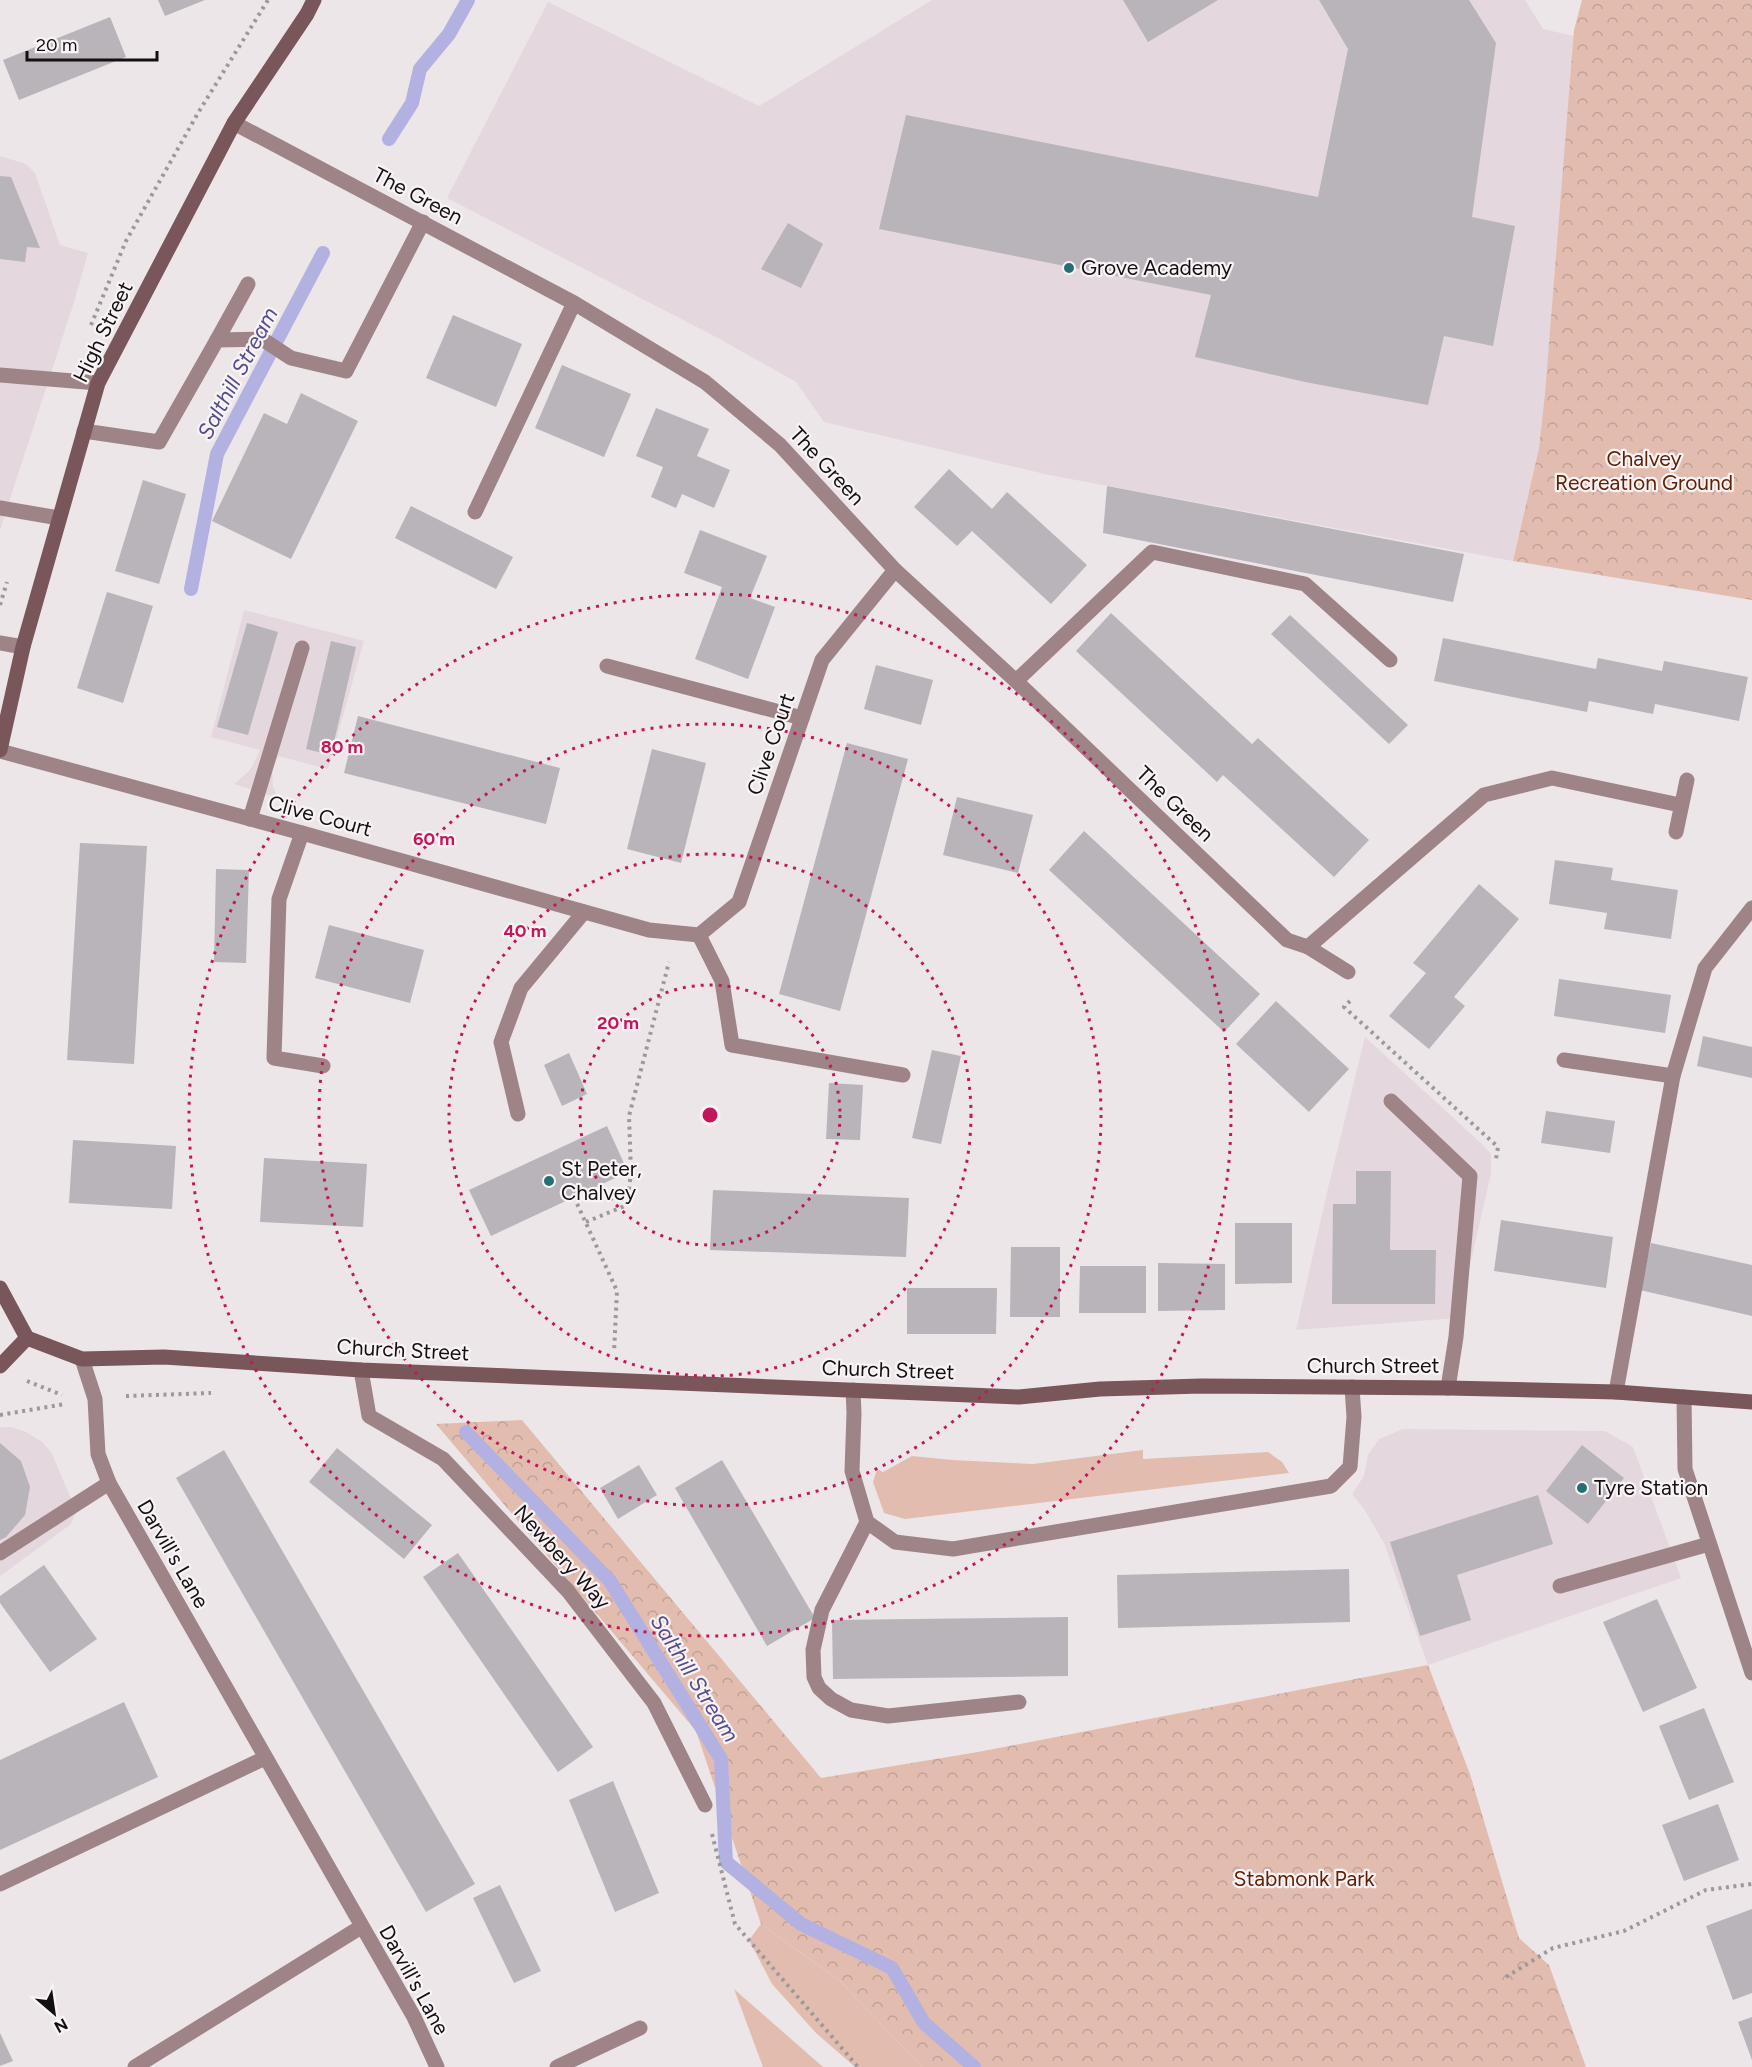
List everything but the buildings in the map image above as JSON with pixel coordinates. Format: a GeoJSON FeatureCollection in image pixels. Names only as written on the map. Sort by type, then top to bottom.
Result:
{"type":"FeatureCollection","features":[{"type":"Feature","properties":{"kind":"street","name":"High Street"},"geometry":{"type":"LineString","coordinates":[[0,751],[23,647],[98,383],[234,123],[314,0]]}},
{"type":"Feature","properties":{"kind":"street","name":"The Green"},"geometry":{"type":"LineString","coordinates":[[234,123],[574,303],[705,382],[780,445],[895,570],[1016,681],[1287,940],[1308,946],[1348,972]]}},
{"type":"Feature","properties":{"kind":"street"},"geometry":{"type":"LineString","coordinates":[[217,340],[262,339],[291,358],[346,371],[423,222]]}},
{"type":"Feature","properties":{"kind":"street"},"geometry":{"type":"LineString","coordinates":[[84,431],[159,442],[248,284]]}},
{"type":"Feature","properties":{"kind":"street"},"geometry":{"type":"LineString","coordinates":[[476,512],[574,303]]}},
{"type":"Feature","properties":{"kind":"street"},"geometry":{"type":"LineString","coordinates":[[0,375],[98,383]]}},
{"type":"Feature","properties":{"kind":"street"},"geometry":{"type":"LineString","coordinates":[[0,508],[59,518]]}},
{"type":"Feature","properties":{"kind":"street"},"geometry":{"type":"LineString","coordinates":[[1016,681],[1152,552],[1305,584],[1390,660]]}},
{"type":"Feature","properties":{"kind":"street","name":"Clive Court"},"geometry":{"type":"LineString","coordinates":[[0,751],[649,930],[699,935],[739,902],[822,660],[895,570]]}},
{"type":"Feature","properties":{"kind":"street"},"geometry":{"type":"LineString","coordinates":[[0,643],[23,647]]}},
{"type":"Feature","properties":{"kind":"street"},"geometry":{"type":"LineString","coordinates":[[250,819],[302,648]]}},
{"type":"Feature","properties":{"kind":"street"},"geometry":{"type":"LineString","coordinates":[[607,666],[802,718]]}},
{"type":"Feature","properties":{"kind":"street"},"geometry":{"type":"LineString","coordinates":[[1308,946],[1484,795],[1552,778],[1680,805]]}},
{"type":"Feature","properties":{"kind":"street"},"geometry":{"type":"LineString","coordinates":[[1676,832],[1687,780]]}},
{"type":"Feature","properties":{"kind":"street"},"geometry":{"type":"LineString","coordinates":[[303,833],[279,899],[274,1058],[323,1066]]}},
{"type":"Feature","properties":{"kind":"street"},"geometry":{"type":"LineString","coordinates":[[1616,1392],[1673,1076],[1705,969],[1752,908]]}},
{"type":"Feature","properties":{"kind":"street"},"geometry":{"type":"LineString","coordinates":[[518,1114],[501,1042],[522,988],[584,912]]}},
{"type":"Feature","properties":{"kind":"street"},"geometry":{"type":"LineString","coordinates":[[699,935],[722,981],[732,1045],[903,1075]]}},
{"type":"Feature","properties":{"kind":"street"},"geometry":{"type":"LineString","coordinates":[[1564,1060],[1673,1076]]}},
{"type":"Feature","properties":{"kind":"street"},"geometry":{"type":"LineString","coordinates":[[1391,1101],[1470,1176],[1456,1337],[1448,1388]]}},
{"type":"Feature","properties":{"kind":"street"},"geometry":{"type":"LineString","coordinates":[[0,1288],[27,1338],[0,1366]]}},
{"type":"Feature","properties":{"kind":"street","name":"Church Street"},"geometry":{"type":"LineString","coordinates":[[27,1338],[82,1359],[164,1357],[361,1370],[1019,1397],[1100,1389],[1201,1386],[1352,1387],[1616,1392],[1752,1402]]}},
{"type":"Feature","properties":{"kind":"street","name":"Darvill's Lane"},"geometry":{"type":"LineString","coordinates":[[82,1359],[95,1399],[98,1454],[109,1483],[414,2017],[437,2067]]}},
{"type":"Feature","properties":{"kind":"street","name":"Newbery Way"},"geometry":{"type":"LineString","coordinates":[[361,1370],[369,1416],[443,1459],[568,1591],[654,1703],[705,1805]]}},
{"type":"Feature","properties":{"kind":"street"},"geometry":{"type":"LineString","coordinates":[[853,1390],[852,1471],[867,1522],[896,1542],[953,1549],[1330,1486],[1350,1467],[1354,1417],[1352,1387]]}},
{"type":"Feature","properties":{"kind":"street"},"geometry":{"type":"LineString","coordinates":[[1684,1397],[1685,1468],[1752,1673]]}},
{"type":"Feature","properties":{"kind":"street"},"geometry":{"type":"LineString","coordinates":[[0,1553],[109,1483]]}},
{"type":"Feature","properties":{"kind":"street"},"geometry":{"type":"LineString","coordinates":[[867,1522],[822,1610],[813,1650],[814,1677],[819,1688],[831,1699],[851,1710],[888,1716],[1019,1702]]}},
{"type":"Feature","properties":{"kind":"street"},"geometry":{"type":"LineString","coordinates":[[1560,1586],[1709,1544]]}},
{"type":"Feature","properties":{"kind":"street"},"geometry":{"type":"LineString","coordinates":[[0,1884],[265,1758]]}},
{"type":"Feature","properties":{"kind":"street"},"geometry":{"type":"LineString","coordinates":[[135,2067],[361,1927]]}},
{"type":"Feature","properties":{"kind":"street"},"geometry":{"type":"LineString","coordinates":[[557,2067],[640,2028]]}},
{"type":"Feature","properties":{"kind":"path"},"geometry":{"type":"LineString","coordinates":[[586,1222],[627,1205],[631,1173],[629,1116],[677,933]]}},
{"type":"Feature","properties":{"kind":"path"},"geometry":{"type":"LineString","coordinates":[[574,1197],[617,1292],[612,1380]]}},
{"type":"Feature","properties":{"kind":"path"},"geometry":{"type":"LineString","coordinates":[[0,1415],[95,1399]]}},
{"type":"Feature","properties":{"kind":"path"},"geometry":{"type":"LineString","coordinates":[[705,1805],[735,1924],[858,2067]]}},
{"type":"Feature","properties":{"kind":"path"},"geometry":{"type":"LineString","coordinates":[[1506,1977],[1553,1948],[1624,1931],[1707,1890],[1752,1884]]}},
{"type":"Feature","properties":{"kind":"shaded area","name":"Grove Academy"},"geometry":{"type":"Polygon","coordinates":[[[932,0],[1525,0],[1543,29],[1574,36],[1539,448],[1513,561],[1049,475],[824,422],[796,382],[718,338],[447,198],[548,2],[759,106],[932,0]]]}},
{"type":"Feature","properties":{"kind":"shaded area"},"geometry":{"type":"Polygon","coordinates":[[[0,156],[26,164],[35,173],[60,245],[88,253],[0,530],[0,156]]]}},
{"type":"Feature","properties":{"kind":"shaded area"},"geometry":{"type":"Polygon","coordinates":[[[244,610],[364,641],[328,769],[278,756],[272,771],[273,787],[278,798],[234,784],[250,770],[260,750],[211,737],[244,610]]]}},
{"type":"Feature","properties":{"kind":"shaded area"},"geometry":{"type":"Polygon","coordinates":[[[1365,1037],[1491,1154],[1491,1173],[1458,1318],[1296,1330],[1329,1184],[1365,1037]]]}},
{"type":"Feature","properties":{"kind":"shaded area"},"geometry":{"type":"Polygon","coordinates":[[[0,1427],[11,1427],[26,1432],[42,1442],[51,1452],[76,1513],[70,1525],[0,1576],[0,1427]]]}},
{"type":"Feature","properties":{"kind":"shaded area"},"geometry":{"type":"Polygon","coordinates":[[[1403,1429],[1605,1431],[1633,1447],[1681,1578],[1428,1665],[1384,1543],[1364,1509],[1352,1494],[1364,1476],[1368,1455],[1379,1439],[1403,1429]]]}},
{"type":"Feature","properties":{"kind":"green space","name":"Chalvey Recreation Ground"},"geometry":{"type":"Polygon","coordinates":[[[1582,0],[1752,0],[1752,600],[1513,561],[1539,448],[1574,30],[1582,0]]]}},
{"type":"Feature","properties":{"kind":"green space","name":"Stabmonk Park"},"geometry":{"type":"Polygon","coordinates":[[[522,1420],[821,1778],[978,1752],[1428,1665],[1470,1774],[1519,1938],[1549,1965],[1586,2067],[922,2067],[840,1981],[761,1924],[696,1731],[436,1424],[522,1420]]]}},
{"type":"Feature","properties":{"kind":"green space"},"geometry":{"type":"Polygon","coordinates":[[[1143,1450],[1143,1459],[1268,1452],[1282,1462],[1289,1473],[905,1519],[884,1513],[873,1482],[877,1469],[883,1472],[912,1456],[1033,1464],[1143,1450]]]}},
{"type":"Feature","properties":{"kind":"green space"},"geometry":{"type":"Polygon","coordinates":[[[761,1924],[840,1981],[922,2067],[855,2067],[816,2033],[772,1984],[749,1940],[761,1924]]]}},
{"type":"Feature","properties":{"kind":"green space"},"geometry":{"type":"Polygon","coordinates":[[[734,1989],[823,2067],[763,2067],[734,1989]]]}},
{"type":"Feature","properties":{"kind":"waterway","name":"Salthill Stream"},"geometry":{"type":"LineString","coordinates":[[389,139],[412,103],[420,69],[449,34],[468,0]]}},
{"type":"Feature","properties":{"kind":"waterway","name":"Salthill Stream"},"geometry":{"type":"LineString","coordinates":[[191,589],[217,454],[323,253]]}},
{"type":"Feature","properties":{"kind":"waterway","name":"Salthill Stream"},"geometry":{"type":"LineString","coordinates":[[466,1432],[610,1581],[721,1759],[726,1862],[801,1924],[892,1968],[924,2023],[974,2067]]}},
{"type":"Feature","properties":{"kind":"place","name":"Grove Academy"},"geometry":{"type":"Point","coordinates":[1069,268]}},
{"type":"Feature","properties":{"kind":"place","name":"St Peter, Chalvey"},"geometry":{"type":"Point","coordinates":[549,1181]}},
{"type":"Feature","properties":{"kind":"place","name":"Tyre Station"},"geometry":{"type":"Point","coordinates":[1582,1488]}}]}
